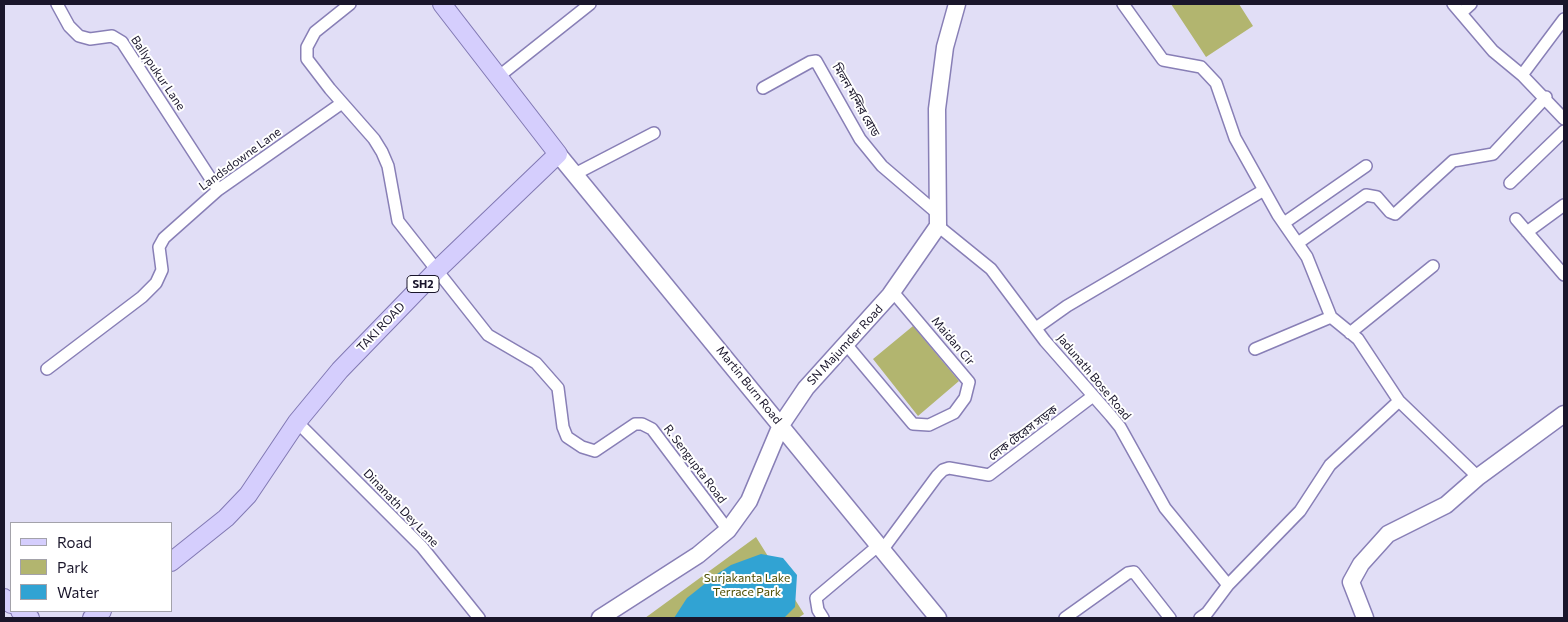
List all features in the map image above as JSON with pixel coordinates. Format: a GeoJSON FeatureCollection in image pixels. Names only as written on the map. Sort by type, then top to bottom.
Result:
{"type":"FeatureCollection","features":[{"type":"Feature","properties":{"kind":"main road"},"geometry":{"type":"LineString","coordinates":[[442,4],[558,154]]}},
{"type":"Feature","properties":{"kind":"main road"},"geometry":{"type":"LineString","coordinates":[[937,220],[938,97],[944,47],[956,4]]}},
{"type":"Feature","properties":{"kind":"main road","name":"Martin Burn Road"},"geometry":{"type":"LineString","coordinates":[[558,154],[938,618]]}},
{"type":"Feature","properties":{"kind":"main road","name":"TAKI ROAD"},"geometry":{"type":"LineString","coordinates":[[172,561],[226,518],[248,495],[297,422],[340,370],[436,271],[558,154]]}},
{"type":"Feature","properties":{"kind":"main road","name":"SN Majumder Road"},"geometry":{"type":"LineString","coordinates":[[600,618],[698,555],[728,530],[748,501],[781,424],[806,388],[893,292],[937,220]]}},
{"type":"Feature","properties":{"kind":"main road"},"geometry":{"type":"LineString","coordinates":[[1365,618],[1351,582],[1361,564],[1388,534],[1446,505],[1478,477],[1564,414]]}},
{"type":"Feature","properties":{"kind":"street","name":"Ballypukur Lane"},"geometry":{"type":"LineString","coordinates":[[57,4],[69,26],[79,36],[90,39],[112,36],[122,42],[218,190]]}},
{"type":"Feature","properties":{"kind":"street"},"geometry":{"type":"LineString","coordinates":[[350,4],[315,32],[307,47],[308,59],[342,103],[374,139],[382,152],[388,166],[398,221],[436,271]]}},
{"type":"Feature","properties":{"kind":"street"},"geometry":{"type":"LineString","coordinates":[[498,77],[590,4]]}},
{"type":"Feature","properties":{"kind":"street"},"geometry":{"type":"LineString","coordinates":[[1123,4],[1163,60],[1201,67],[1216,83],[1235,138],[1264,190],[1307,257],[1331,317],[1358,339],[1399,401],[1478,477]]}},
{"type":"Feature","properties":{"kind":"street"},"geometry":{"type":"LineString","coordinates":[[1453,4],[1493,51],[1546,97],[1564,120]]}},
{"type":"Feature","properties":{"kind":"street"},"geometry":{"type":"LineString","coordinates":[[1461,13],[1471,4]]}},
{"type":"Feature","properties":{"kind":"street"},"geometry":{"type":"LineString","coordinates":[[1522,75],[1564,19]]}},
{"type":"Feature","properties":{"kind":"street","name":"মিলন মন্দির রোড"},"geometry":{"type":"LineString","coordinates":[[763,88],[816,61],[860,139],[882,166],[937,220]]}},
{"type":"Feature","properties":{"kind":"street"},"geometry":{"type":"LineString","coordinates":[[1298,243],[1366,195],[1377,197],[1390,212],[1395,214],[1452,161],[1493,154],[1546,97]]}},
{"type":"Feature","properties":{"kind":"street","name":"Landsdowne Lane"},"geometry":{"type":"LineString","coordinates":[[47,369],[156,283],[162,270],[159,247],[164,238],[218,190],[342,103]]}},
{"type":"Feature","properties":{"kind":"street"},"geometry":{"type":"LineString","coordinates":[[1510,183],[1564,131]]}},
{"type":"Feature","properties":{"kind":"street"},"geometry":{"type":"LineString","coordinates":[[575,174],[654,132]]}},
{"type":"Feature","properties":{"kind":"street"},"geometry":{"type":"LineString","coordinates":[[1284,223],[1366,166]]}},
{"type":"Feature","properties":{"kind":"street"},"geometry":{"type":"LineString","coordinates":[[1036,328],[1067,306],[1264,190]]}},
{"type":"Feature","properties":{"kind":"street"},"geometry":{"type":"LineString","coordinates":[[1527,232],[1564,205]]}},
{"type":"Feature","properties":{"kind":"street"},"geometry":{"type":"LineString","coordinates":[[1516,219],[1564,275]]}},
{"type":"Feature","properties":{"kind":"street","name":"Jadunath Bose Road"},"geometry":{"type":"LineString","coordinates":[[937,220],[991,269],[1036,328],[1120,427],[1166,508],[1228,585]]}},
{"type":"Feature","properties":{"kind":"street"},"geometry":{"type":"LineString","coordinates":[[1554,263],[1564,255]]}},
{"type":"Feature","properties":{"kind":"street"},"geometry":{"type":"LineString","coordinates":[[1350,333],[1433,266]]}},
{"type":"Feature","properties":{"kind":"street","name":"R. Sengupta Road"},"geometry":{"type":"LineString","coordinates":[[436,271],[488,335],[536,363],[558,388],[563,427],[568,437],[582,447],[595,451],[635,424],[642,424],[652,429],[728,530]]}},
{"type":"Feature","properties":{"kind":"street","name":"Maidan Cir"},"geometry":{"type":"LineString","coordinates":[[846,343],[913,424],[928,425],[954,413],[966,398],[969,382],[893,292]]}},
{"type":"Feature","properties":{"kind":"street"},"geometry":{"type":"LineString","coordinates":[[1255,349],[1331,317]]}},
{"type":"Feature","properties":{"kind":"street","name":"লেক টেরেস সড়ক"},"geometry":{"type":"LineString","coordinates":[[881,547],[937,476],[944,470],[949,468],[989,474],[1093,396]]}},
{"type":"Feature","properties":{"kind":"street"},"geometry":{"type":"LineString","coordinates":[[1200,618],[1207,614],[1228,585],[1300,511],[1330,465],[1399,401]]}},
{"type":"Feature","properties":{"kind":"street","name":"Dinanath Dey Lane"},"geometry":{"type":"LineString","coordinates":[[297,422],[422,548],[479,618]]}},
{"type":"Feature","properties":{"kind":"street"},"geometry":{"type":"LineString","coordinates":[[824,618],[818,610],[816,598],[881,547]]}},
{"type":"Feature","properties":{"kind":"street"},"geometry":{"type":"LineString","coordinates":[[1065,618],[1128,573],[1134,572],[1170,618]]}},
{"type":"Feature","properties":{"kind":"green space"},"geometry":{"type":"Polygon","coordinates":[[[1171,4],[1239,4],[1253,26],[1206,57],[1171,4]]]}},
{"type":"Feature","properties":{"kind":"green space"},"geometry":{"type":"Polygon","coordinates":[[[913,326],[959,381],[918,416],[873,359],[913,326]]]}},
{"type":"Feature","properties":{"kind":"green space","name":"Surjakanta Lake Terrace Park"},"geometry":{"type":"Polygon","coordinates":[[[756,537],[804,614],[798,618],[645,618],[756,537]]]}},
{"type":"Feature","properties":{"kind":"water","name":"Surjakanta Lake Terrace Park"},"geometry":{"type":"Polygon","coordinates":[[[761,554],[783,558],[797,575],[795,607],[784,618],[674,618],[687,598],[717,574],[731,565],[761,554]]]}}]}
